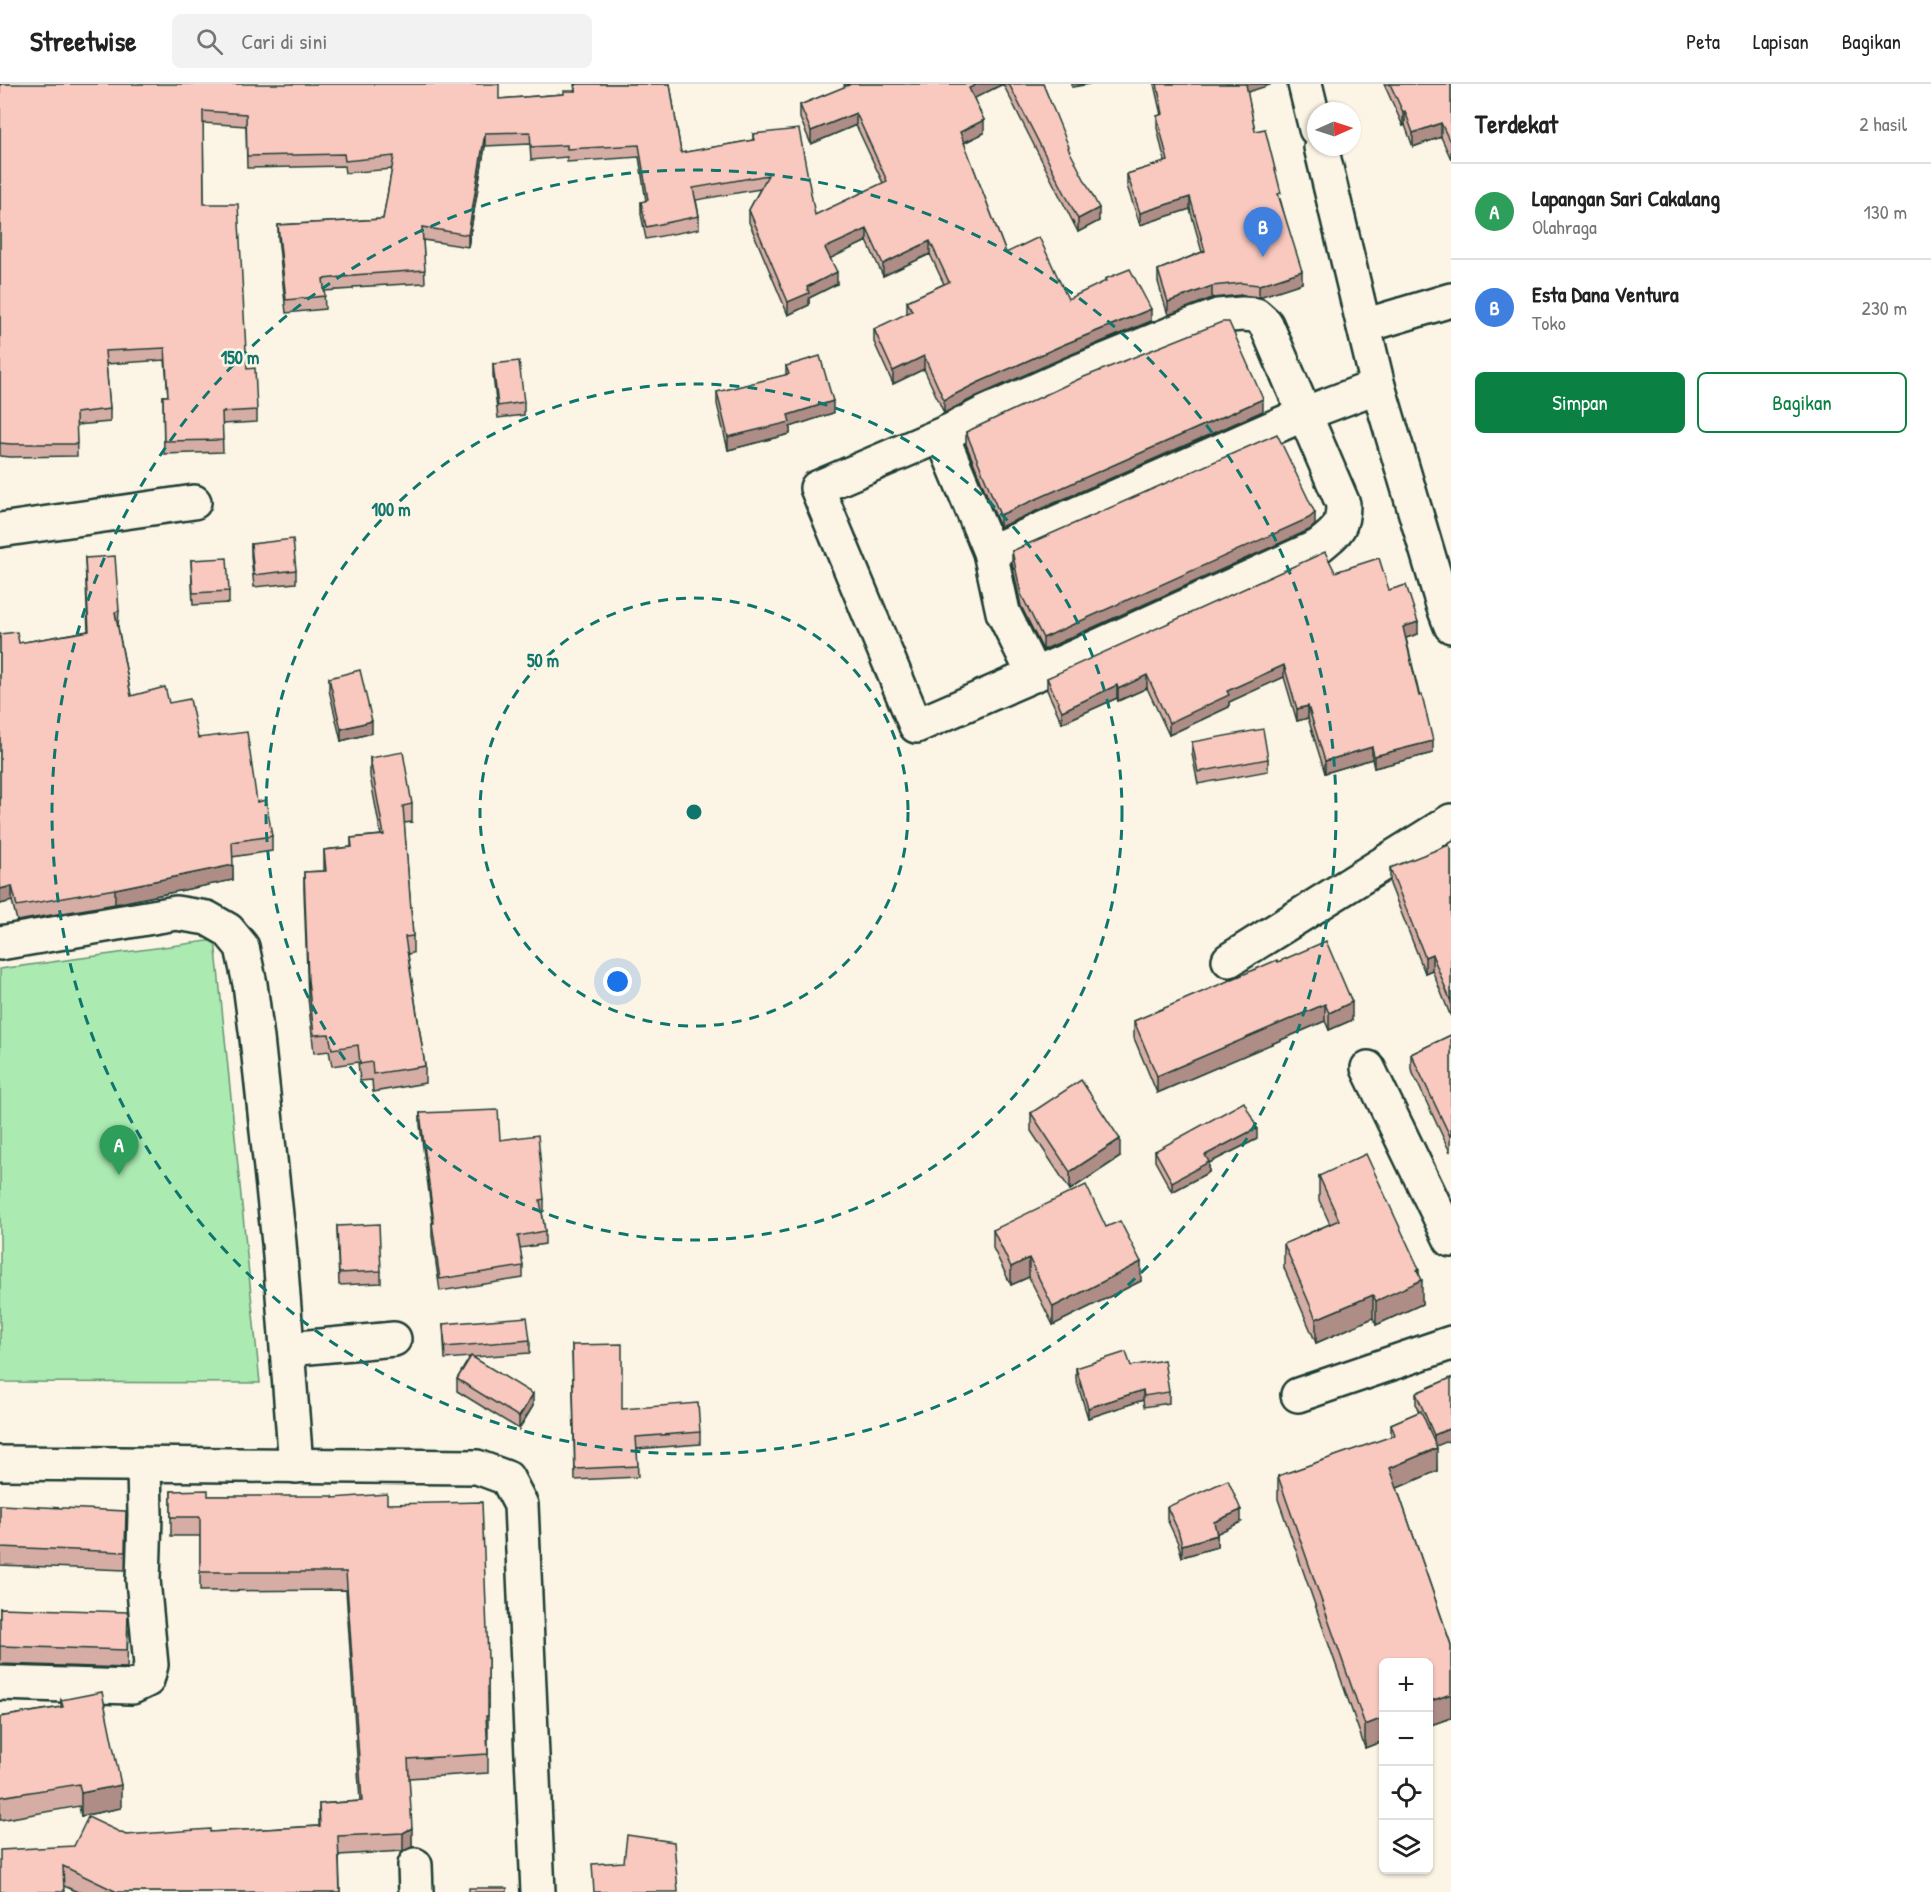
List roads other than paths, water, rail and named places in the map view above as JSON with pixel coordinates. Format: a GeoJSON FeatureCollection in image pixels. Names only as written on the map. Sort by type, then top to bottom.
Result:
{"type":"FeatureCollection","features":[{"type":"Feature","properties":{"kind":"main road"},"geometry":{"type":"LineString","coordinates":[[1305,84],[1309,102]]}},
{"type":"Feature","properties":{"kind":"main road"},"geometry":{"type":"LineString","coordinates":[[1322,156],[1378,386],[1439,594],[1451,626]]}},
{"type":"Feature","properties":{"kind":"main road"},"geometry":{"type":"LineString","coordinates":[[1364,326],[1451,300]]}},
{"type":"Feature","properties":{"kind":"main road"},"geometry":{"type":"LineString","coordinates":[[1256,315],[1266,324],[1304,414],[1343,504],[1343,519],[1339,530],[1319,546],[916,726],[817,488],[948,432],[1072,374],[1218,316],[1256,315]]}},
{"type":"Feature","properties":{"kind":"main road"},"geometry":{"type":"LineString","coordinates":[[990,552],[1304,414],[1378,386]]}},
{"type":"Feature","properties":{"kind":"main road"},"geometry":{"type":"LineString","coordinates":[[948,432],[946,446],[990,552],[1003,612],[1034,675]]}},
{"type":"Feature","properties":{"kind":"main road"},"geometry":{"type":"LineString","coordinates":[[0,530],[194,502]]}},
{"type":"Feature","properties":{"kind":"main road"},"geometry":{"type":"LineString","coordinates":[[1230,960],[1451,821]]}},
{"type":"Feature","properties":{"kind":"main road"},"geometry":{"type":"LineString","coordinates":[[0,943],[176,912],[207,918],[228,930],[242,947],[250,984],[257,1038],[279,1243],[296,1466]]}},
{"type":"Feature","properties":{"kind":"main road"},"geometry":{"type":"LineString","coordinates":[[1368,1068],[1451,1240]]}},
{"type":"Feature","properties":{"kind":"main road"},"geometry":{"type":"LineString","coordinates":[[288,1349],[394,1339]]}},
{"type":"Feature","properties":{"kind":"main road"},"geometry":{"type":"LineString","coordinates":[[1298,1395],[1451,1343]]}},
{"type":"Feature","properties":{"kind":"main road"},"geometry":{"type":"LineString","coordinates":[[0,1463],[477,1467],[507,1478],[521,1505],[538,1892]]}},
{"type":"Feature","properties":{"kind":"main road"},"geometry":{"type":"LineString","coordinates":[[0,1683],[132,1687],[147,1680],[151,1665],[143,1580],[144,1465]]}},
{"type":"Feature","properties":{"kind":"place","name":"Esta Dana Ventura"},"geometry":{"type":"Point","coordinates":[1263,257]}},
{"type":"Feature","properties":{"kind":"place","name":"Lapangan Sari Cakalang"},"geometry":{"type":"Point","coordinates":[119,1175]}}]}
